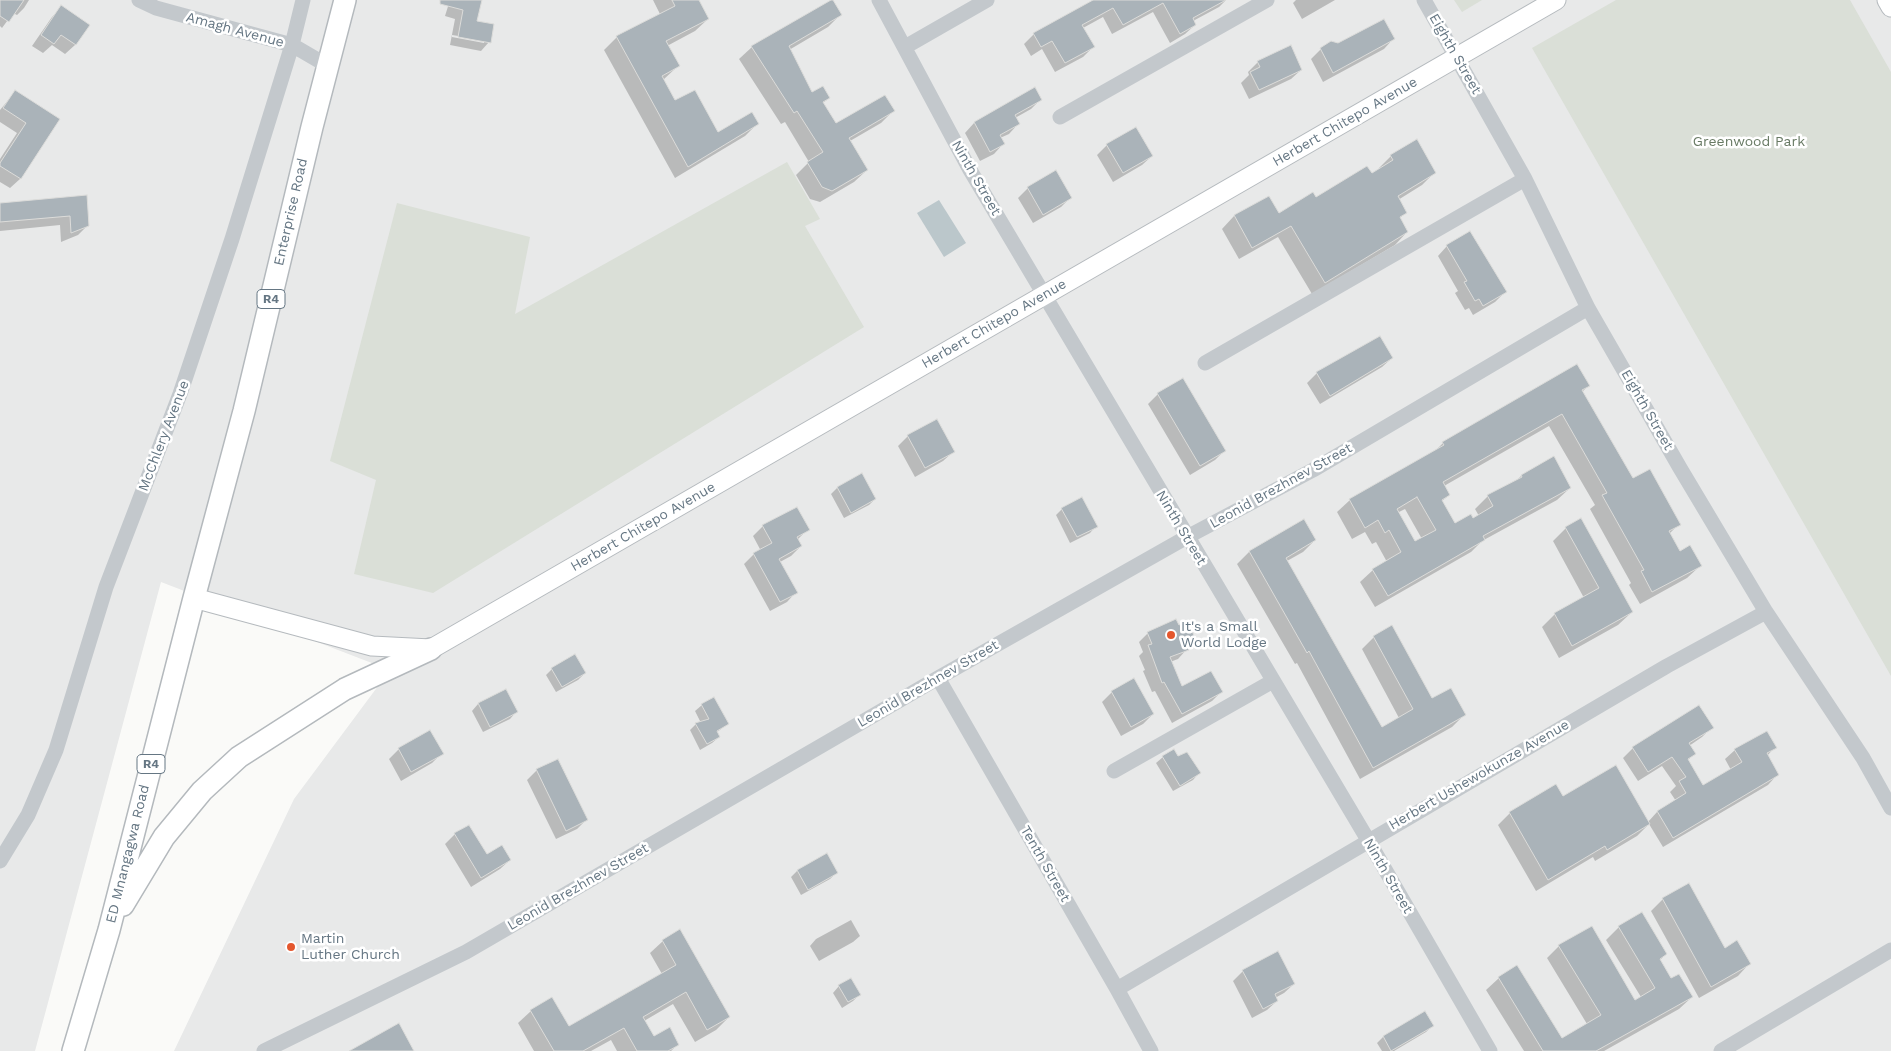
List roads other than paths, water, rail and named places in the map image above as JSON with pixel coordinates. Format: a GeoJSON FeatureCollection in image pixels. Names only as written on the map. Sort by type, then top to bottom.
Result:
{"type":"FeatureCollection","features":[{"type":"Feature","properties":{"kind":"highway","name":"Enterprise Road"},"geometry":{"type":"LineString","coordinates":[[194,598],[244,410],[328,66],[346,0]]}},
{"type":"Feature","properties":{"kind":"highway","name":"ED Mnangagwa Road"},"geometry":{"type":"LineString","coordinates":[[73,1051],[109,930],[194,598]]}},
{"type":"Feature","properties":{"kind":"highway"},"geometry":{"type":"LineString","coordinates":[[109,930],[164,837],[202,791],[239,757],[345,689],[431,649]]}},
{"type":"Feature","properties":{"kind":"main road","name":"Herbert Chitepo Avenue"},"geometry":{"type":"LineString","coordinates":[[431,649],[1556,0]]}},
{"type":"Feature","properties":{"kind":"main road"},"geometry":{"type":"LineString","coordinates":[[1887,0],[1891,7]]}},
{"type":"Feature","properties":{"kind":"main road"},"geometry":{"type":"LineString","coordinates":[[194,598],[372,646],[431,649]]}},
{"type":"Feature","properties":{"kind":"street","name":"Amagh Avenue"},"geometry":{"type":"LineString","coordinates":[[139,0],[156,8],[292,45],[328,66]]}},
{"type":"Feature","properties":{"kind":"street","name":"McChlery Avenue"},"geometry":{"type":"LineString","coordinates":[[0,862],[28,815],[56,750],[106,587],[180,394],[232,239],[292,45],[303,0]]}},
{"type":"Feature","properties":{"kind":"street","name":"Ninth Street"},"geometry":{"type":"LineString","coordinates":[[879,0],[970,170],[1368,840],[1490,1051]]}},
{"type":"Feature","properties":{"kind":"street"},"geometry":{"type":"LineString","coordinates":[[905,47],[987,0]]}},
{"type":"Feature","properties":{"kind":"street"},"geometry":{"type":"LineString","coordinates":[[1060,117],[1267,0]]}},
{"type":"Feature","properties":{"kind":"street","name":"Eighth Street"},"geometry":{"type":"LineString","coordinates":[[1424,0],[1525,179],[1588,308],[1680,468],[1766,612],[1863,758],[1891,808]]}},
{"type":"Feature","properties":{"kind":"street"},"geometry":{"type":"LineString","coordinates":[[1205,363],[1525,179]]}},
{"type":"Feature","properties":{"kind":"street","name":"Leonid Brezhnev Street"},"geometry":{"type":"LineString","coordinates":[[264,1051],[466,952],[938,678],[1187,538],[1313,470],[1588,308]]}},
{"type":"Feature","properties":{"kind":"street","name":"Herbert Ushewokunze Avenue"},"geometry":{"type":"LineString","coordinates":[[1117,989],[1667,666],[1766,612]]}},
{"type":"Feature","properties":{"kind":"street","name":"Tenth Street"},"geometry":{"type":"LineString","coordinates":[[938,678],[1151,1051]]}},
{"type":"Feature","properties":{"kind":"street"},"geometry":{"type":"LineString","coordinates":[[1114,770],[1273,681]]}},
{"type":"Feature","properties":{"kind":"street"},"geometry":{"type":"LineString","coordinates":[[1721,1051],[1891,950]]}},
{"type":"Feature","properties":{"kind":"place","name":"It's a Small World Lodge"},"geometry":{"type":"Point","coordinates":[1171,635]}},
{"type":"Feature","properties":{"kind":"place","name":"Martin Luther Church"},"geometry":{"type":"Point","coordinates":[291,947]}},
{"type":"Feature","properties":{"kind":"park label","name":"Greenwood Park"},"geometry":{"type":"Point","coordinates":[1749,142]}}]}
